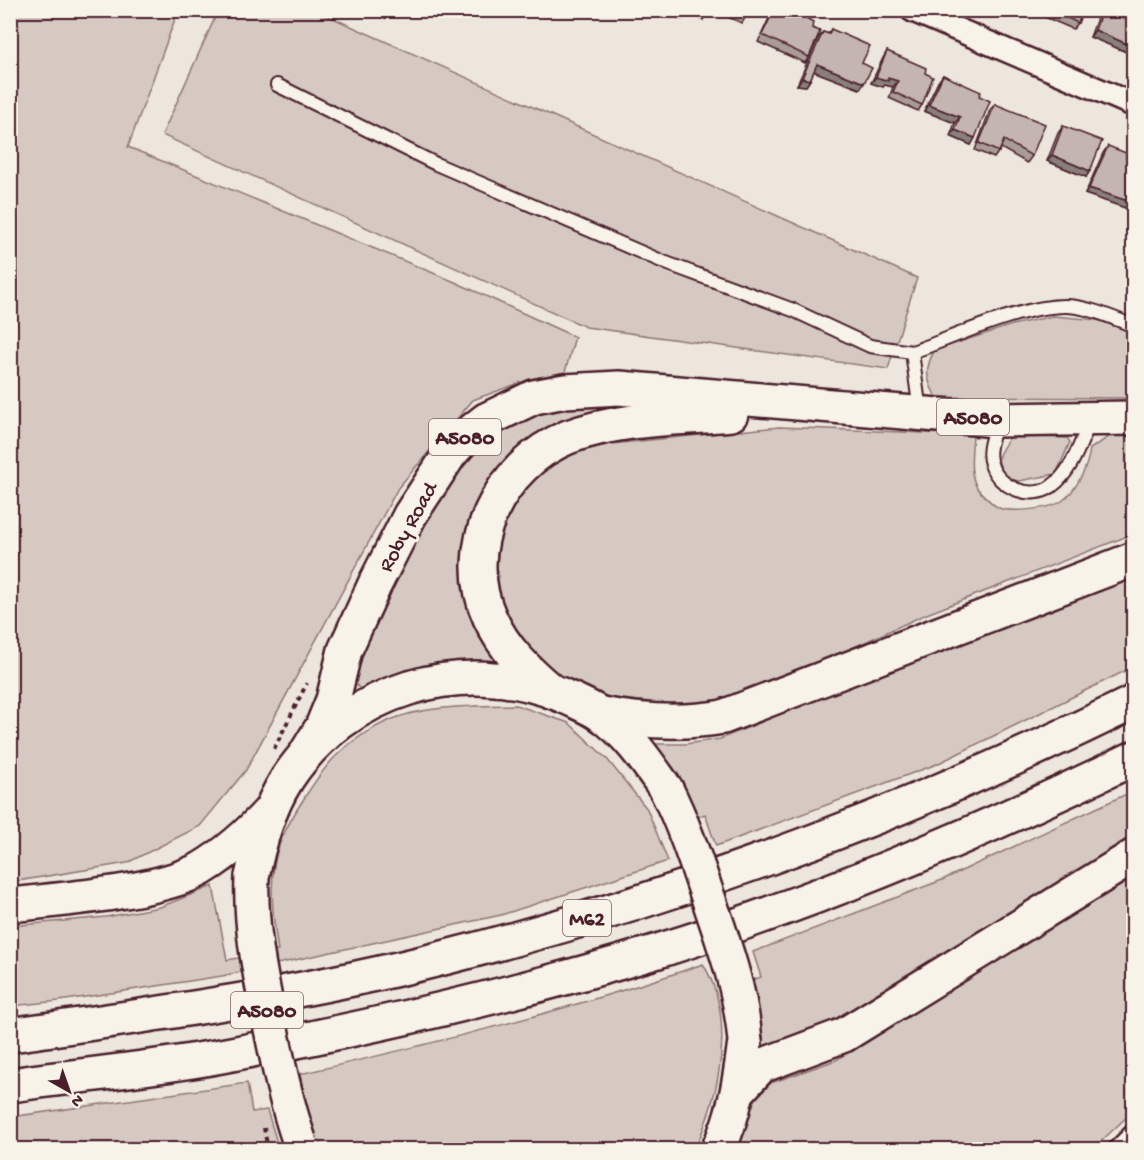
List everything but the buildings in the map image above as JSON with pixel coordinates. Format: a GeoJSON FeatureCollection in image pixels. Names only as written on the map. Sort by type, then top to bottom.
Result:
{"type":"FeatureCollection","features":[{"type":"Feature","properties":{"kind":"main road","name":"Roby Road"},"geometry":{"type":"LineString","coordinates":[[305,755],[322,727],[333,700],[345,650],[410,514],[450,454],[467,435],[486,420],[534,397],[565,391],[618,388],[998,420],[1134,418]]}},
{"type":"Feature","properties":{"kind":"main road","name":"Roby Road"},"geometry":{"type":"LineString","coordinates":[[551,691],[524,669],[507,650],[490,618],[482,595],[479,572],[483,530],[508,481],[524,464],[545,449],[593,428],[812,406]]}},
{"type":"Feature","properties":{"kind":"main road"},"geometry":{"type":"LineString","coordinates":[[601,714],[633,720],[696,722],[723,717],[1134,559]]}},
{"type":"Feature","properties":{"kind":"main road","name":"A5080"},"geometry":{"type":"LineString","coordinates":[[302,1145],[287,1104],[255,952],[251,913],[252,877],[259,843],[286,780],[305,755],[341,722],[361,709],[411,686],[444,679],[481,677],[516,680],[551,691],[601,714],[635,745],[666,789],[681,818],[734,975],[742,1008],[745,1041],[739,1090],[730,1125],[718,1149]]}},
{"type":"Feature","properties":{"kind":"main road","name":"M62"},"geometry":{"type":"LineString","coordinates":[[10,1035],[208,1007],[276,993],[446,957],[640,903],[855,826],[1031,752],[1134,702]]}},
{"type":"Feature","properties":{"kind":"main road","name":"M62"},"geometry":{"type":"LineString","coordinates":[[10,1085],[218,1056],[461,1005],[658,951],[862,878],[1057,795],[1134,758]]}},
{"type":"Feature","properties":{"kind":"main road"},"geometry":{"type":"LineString","coordinates":[[10,905],[159,884],[199,870],[240,842],[272,810]]}},
{"type":"Feature","properties":{"kind":"main road"},"geometry":{"type":"LineString","coordinates":[[739,1090],[761,1066],[843,1035],[1134,856]]}},
{"type":"Feature","properties":{"kind":"street"},"geometry":{"type":"LineString","coordinates":[[912,10],[1134,105]]}},
{"type":"Feature","properties":{"kind":"lane"},"geometry":{"type":"LineString","coordinates":[[277,85],[436,164],[666,263],[793,310],[870,346],[912,352],[1026,312],[1067,306],[1097,312],[1134,326]]}},
{"type":"Feature","properties":{"kind":"lane"},"geometry":{"type":"LineString","coordinates":[[912,352],[920,413]]}},
{"type":"Feature","properties":{"kind":"lane"},"geometry":{"type":"LineString","coordinates":[[998,420],[990,447],[990,463],[997,476],[1015,490],[1039,492],[1051,488],[1062,478],[1092,418]]}},
{"type":"Feature","properties":{"kind":"path"},"geometry":{"type":"LineString","coordinates":[[273,752],[309,680]]}},
{"type":"Feature","properties":{"kind":"shaded area"},"geometry":{"type":"Polygon","coordinates":[[[11,10],[178,11],[128,147],[455,282],[575,337],[565,372],[530,379],[473,400],[398,488],[246,770],[200,826],[127,863],[11,882],[11,10]]]}},
{"type":"Feature","properties":{"kind":"shaded area"},"geometry":{"type":"Polygon","coordinates":[[[218,11],[317,11],[917,278],[888,369],[586,327],[162,135],[218,11]]]}},
{"type":"Feature","properties":{"kind":"shaded area"},"geometry":{"type":"Polygon","coordinates":[[[1133,65],[1133,105],[1116,98],[1133,65]]]}},
{"type":"Feature","properties":{"kind":"shaded area"},"geometry":{"type":"Polygon","coordinates":[[[1053,316],[1098,320],[1133,331],[1133,398],[936,397],[928,374],[929,362],[935,350],[1012,325],[1053,316]]]}},
{"type":"Feature","properties":{"kind":"shaded area"},"geometry":{"type":"Polygon","coordinates":[[[597,406],[656,406],[511,466],[482,638],[498,667],[362,692],[352,679],[388,586],[425,518],[465,461],[497,432],[524,419],[553,411],[597,406]]]}},
{"type":"Feature","properties":{"kind":"shaded area"},"geometry":{"type":"Polygon","coordinates":[[[779,427],[973,435],[971,463],[978,489],[997,507],[1013,510],[1041,508],[1062,501],[1081,477],[1090,449],[1110,436],[1133,433],[1133,534],[924,615],[726,706],[625,707],[581,691],[540,667],[515,642],[494,591],[497,534],[510,506],[529,483],[552,465],[578,452],[611,444],[779,427]]]}},
{"type":"Feature","properties":{"kind":"shaded area"},"geometry":{"type":"Polygon","coordinates":[[[1011,436],[1067,438],[1070,442],[1056,474],[1019,481],[1006,478],[998,461],[1000,452],[1011,436]]]}},
{"type":"Feature","properties":{"kind":"shaded area"},"geometry":{"type":"Polygon","coordinates":[[[1133,570],[1133,667],[937,764],[716,846],[705,814],[695,818],[647,744],[685,744],[720,739],[1133,570]]]}},
{"type":"Feature","properties":{"kind":"shaded area"},"geometry":{"type":"Polygon","coordinates":[[[516,705],[569,723],[607,759],[647,809],[668,861],[501,915],[222,976],[59,1001],[11,1006],[11,926],[106,917],[160,907],[213,886],[227,960],[278,951],[272,897],[276,856],[284,834],[297,810],[322,772],[337,755],[367,732],[400,716],[432,709],[516,705]]]}},
{"type":"Feature","properties":{"kind":"shaded area"},"geometry":{"type":"Polygon","coordinates":[[[1133,791],[1133,841],[828,1033],[759,1059],[750,981],[761,977],[753,952],[942,880],[1133,791]]]}},
{"type":"Feature","properties":{"kind":"shaded area"},"geometry":{"type":"Polygon","coordinates":[[[1133,874],[1133,1111],[1093,1149],[737,1150],[756,1099],[771,1083],[836,1060],[1133,874]]]}},
{"type":"Feature","properties":{"kind":"shaded area"},"geometry":{"type":"Polygon","coordinates":[[[703,964],[713,985],[719,1008],[722,1032],[721,1057],[711,1105],[695,1149],[323,1149],[311,1127],[300,1074],[503,1025],[703,964]]]}},
{"type":"Feature","properties":{"kind":"shaded area"},"geometry":{"type":"Polygon","coordinates":[[[247,1083],[252,1112],[267,1110],[279,1149],[11,1149],[11,1117],[247,1083]]]}}]}
